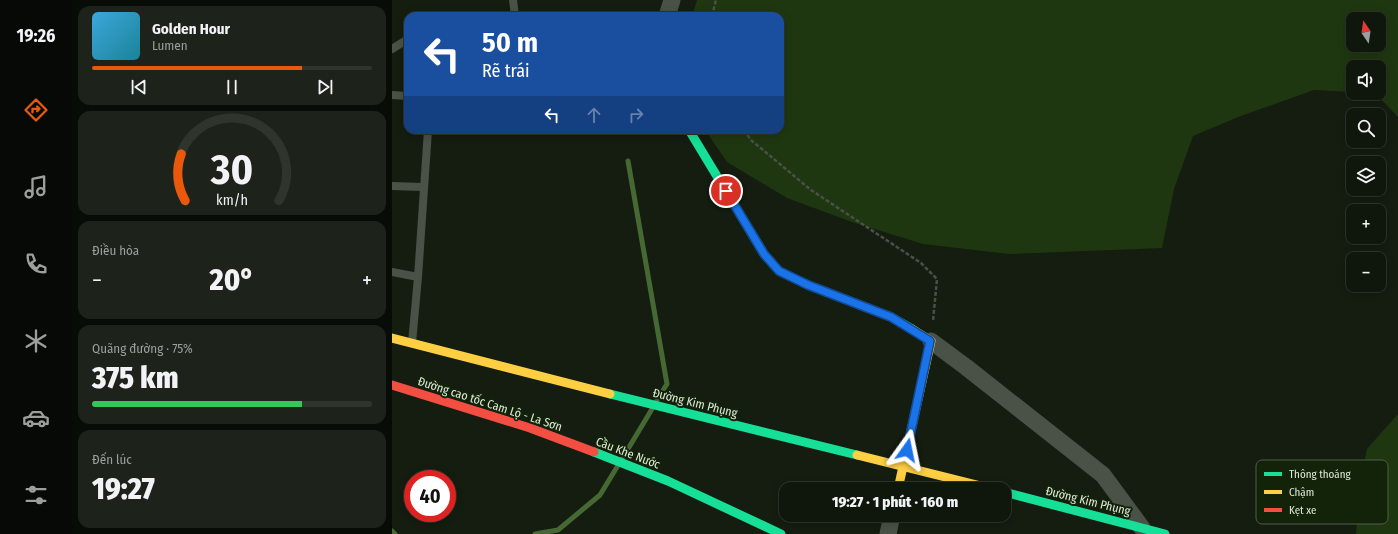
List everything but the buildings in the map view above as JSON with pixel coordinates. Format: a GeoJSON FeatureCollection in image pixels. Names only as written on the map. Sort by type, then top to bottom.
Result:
{"type":"FeatureCollection","features":[{"type":"Feature","properties":{"kind":"main road"},"geometry":{"type":"LineString","coordinates":[[691,134],[764,254],[779,271],[808,285],[891,317],[930,341],[900,482]]}},
{"type":"Feature","properties":{"kind":"main road","name":"Đường Kim Phụng"},"geometry":{"type":"LineString","coordinates":[[392,338],[704,418],[966,482]]}},
{"type":"Feature","properties":{"kind":"main road","name":"Đường cao tốc Cam Lộ - La Sơn"},"geometry":{"type":"LineString","coordinates":[[392,385],[530,428],[580,447]]}},
{"type":"Feature","properties":{"kind":"main road","name":"Cầu Khe Nước"},"geometry":{"type":"LineString","coordinates":[[580,447],[668,481],[780,534]]}},
{"type":"Feature","properties":{"kind":"main road","name":"Đường Kim Phụng"},"geometry":{"type":"LineString","coordinates":[[1011,494],[1165,534]]}},
{"type":"Feature","properties":{"kind":"street"},"geometry":{"type":"LineString","coordinates":[[668,12],[672,0]]}},
{"type":"Feature","properties":{"kind":"street"},"geometry":{"type":"LineString","coordinates":[[930,341],[966,367],[1103,475],[1142,528]]}},
{"type":"Feature","properties":{"kind":"street"},"geometry":{"type":"LineString","coordinates":[[888,534],[891,522]]}},
{"type":"Feature","properties":{"kind":"lane"},"geometry":{"type":"LineString","coordinates":[[513,0],[514,12]]}},
{"type":"Feature","properties":{"kind":"lane"},"geometry":{"type":"LineString","coordinates":[[392,49],[404,42]]}},
{"type":"Feature","properties":{"kind":"lane"},"geometry":{"type":"LineString","coordinates":[[392,95],[404,96]]}},
{"type":"Feature","properties":{"kind":"lane"},"geometry":{"type":"LineString","coordinates":[[412,344],[428,134]]}},
{"type":"Feature","properties":{"kind":"lane"},"geometry":{"type":"LineString","coordinates":[[392,186],[423,187]]}},
{"type":"Feature","properties":{"kind":"lane"},"geometry":{"type":"LineString","coordinates":[[392,272],[418,277]]}},
{"type":"Feature","properties":{"kind":"path"},"geometry":{"type":"LineString","coordinates":[[713,12],[716,0]]}},
{"type":"Feature","properties":{"kind":"path"},"geometry":{"type":"LineString","coordinates":[[747,134],[751,140],[811,190],[921,263],[937,279],[930,341]]}},
{"type":"Feature","properties":{"kind":"green space"},"geometry":{"type":"Polygon","coordinates":[[[697,0],[1398,0],[1398,117],[1382,100],[1386,100],[1386,60],[1346,60],[1346,92],[1314,90],[1238,117],[1193,136],[1174,189],[1162,248],[1009,254],[923,244],[852,222],[787,198],[727,162],[708,134],[784,134],[784,12],[693,12],[697,0]]]}},
{"type":"Feature","properties":{"kind":"green space"},"geometry":{"type":"Polygon","coordinates":[[[1398,414],[1398,534],[1356,534],[1357,524],[1388,524],[1388,460],[1365,460],[1367,449],[1398,414]]]}},
{"type":"Feature","properties":{"kind":"waterway"},"geometry":{"type":"LineString","coordinates":[[628,161],[667,384],[657,400]]}},
{"type":"Feature","properties":{"kind":"waterway"},"geometry":{"type":"LineString","coordinates":[[622,459],[652,409]]}},
{"type":"Feature","properties":{"kind":"waterway"},"geometry":{"type":"LineString","coordinates":[[535,534],[558,530],[600,495],[617,467]]}},
{"type":"Feature","properties":{"kind":"waterway"},"geometry":{"type":"LineString","coordinates":[[392,531],[395,534]]}},
{"type":"Feature","properties":{"kind":"traffic: fast"},"geometry":{"type":"LineString","coordinates":[[691,134],[764,254],[779,271],[808,285],[891,317],[912,329]]}},
{"type":"Feature","properties":{"kind":"traffic: fast"},"geometry":{"type":"LineString","coordinates":[[610,394],[857,455]]}},
{"type":"Feature","properties":{"kind":"traffic: fast"},"geometry":{"type":"LineString","coordinates":[[594,452],[668,481],[781,534]]}},
{"type":"Feature","properties":{"kind":"traffic: fast"},"geometry":{"type":"LineString","coordinates":[[1011,494],[1165,534]]}},
{"type":"Feature","properties":{"kind":"traffic: slow"},"geometry":{"type":"LineString","coordinates":[[900,482],[931,341],[912,329]]}},
{"type":"Feature","properties":{"kind":"traffic: slow"},"geometry":{"type":"LineString","coordinates":[[392,338],[610,394]]}},
{"type":"Feature","properties":{"kind":"traffic: slow"},"geometry":{"type":"LineString","coordinates":[[857,455],[965,482]]}},
{"type":"Feature","properties":{"kind":"traffic: jam"},"geometry":{"type":"LineString","coordinates":[[392,385],[530,428],[594,452]]}},
{"type":"Feature","properties":{"kind":"route"},"geometry":{"type":"LineString","coordinates":[[726,191],[764,254],[779,271],[808,285],[891,317],[930,341],[907,450]]}}]}
